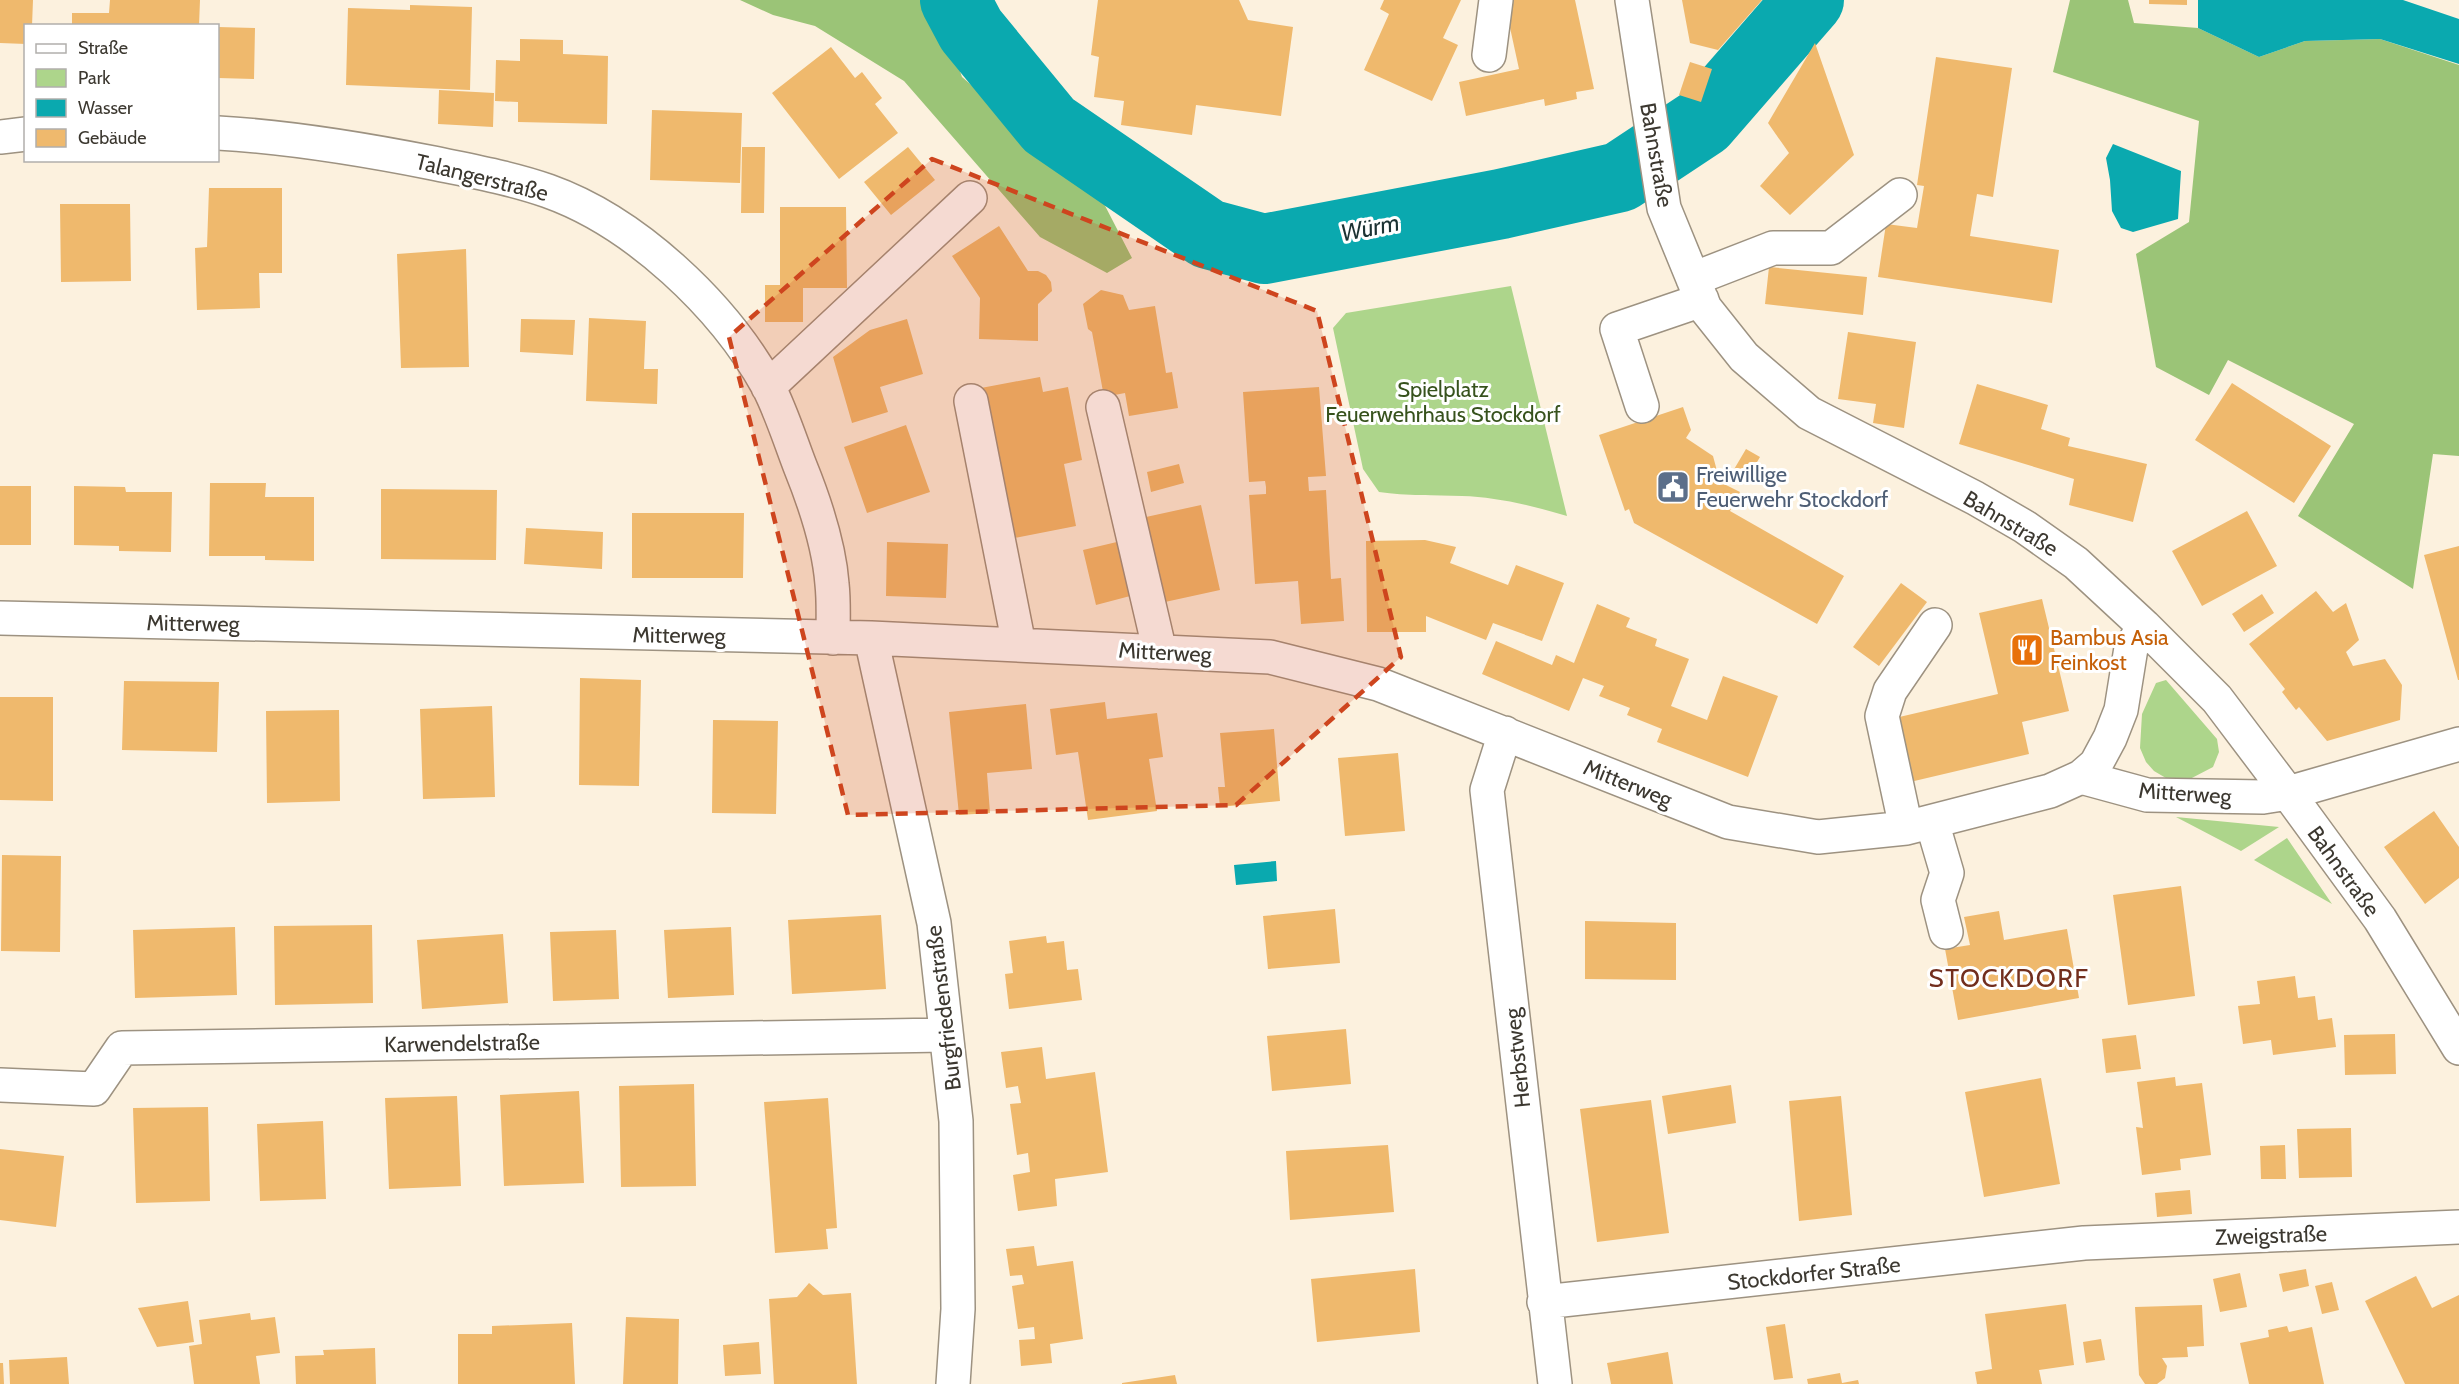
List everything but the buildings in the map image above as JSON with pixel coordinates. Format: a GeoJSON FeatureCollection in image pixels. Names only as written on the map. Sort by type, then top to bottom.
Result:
{"type":"FeatureCollection","features":[{"type":"Feature","properties":{"kind":"street"},"geometry":{"type":"LineString","coordinates":[[1489,55],[1496,0]]}},
{"type":"Feature","properties":{"kind":"street","name":"Bahnstraße"},"geometry":{"type":"LineString","coordinates":[[1632,0],[1664,208],[1697,289],[1744,357],[1809,413],[1975,498],[2025,527],[2076,563],[2144,626],[2217,699],[2288,793],[2380,920],[2459,1048]]}},
{"type":"Feature","properties":{"kind":"street"},"geometry":{"type":"LineString","coordinates":[[0,136],[24,134]]}},
{"type":"Feature","properties":{"kind":"street","name":"Talangerstraße"},"geometry":{"type":"LineString","coordinates":[[219,134],[360,149],[493,175],[549,191],[598,215],[656,253],[702,296],[737,340],[768,387],[809,489],[823,537],[832,583],[833,638]]}},
{"type":"Feature","properties":{"kind":"street"},"geometry":{"type":"LineString","coordinates":[[1642,406],[1617,329],[1773,248],[1831,248],[1900,195]]}},
{"type":"Feature","properties":{"kind":"street"},"geometry":{"type":"LineString","coordinates":[[768,387],[970,198]]}},
{"type":"Feature","properties":{"kind":"street"},"geometry":{"type":"LineString","coordinates":[[971,401],[1018,645]]}},
{"type":"Feature","properties":{"kind":"street"},"geometry":{"type":"LineString","coordinates":[[1104,407],[1160,652]]}},
{"type":"Feature","properties":{"kind":"street","name":"Mitterweg"},"geometry":{"type":"LineString","coordinates":[[0,618],[871,638],[1270,657],[1378,684],[1728,822],[1818,837],[1919,825],[2050,791],[2081,777],[2147,795],[2263,797],[2288,793],[2459,744]]}},
{"type":"Feature","properties":{"kind":"street"},"geometry":{"type":"LineString","coordinates":[[1935,625],[1890,691],[1882,716],[1919,825],[1947,873],[1938,900],[1946,932]]}},
{"type":"Feature","properties":{"kind":"street"},"geometry":{"type":"LineString","coordinates":[[2081,777],[2096,764],[2110,738],[2121,710],[2132,648],[2144,626]]}},
{"type":"Feature","properties":{"kind":"street","name":"Burgfriedenstraße"},"geometry":{"type":"LineString","coordinates":[[871,638],[934,923],[956,1121],[958,1310],[952,1384]]}},
{"type":"Feature","properties":{"kind":"street","name":"Herbstweg"},"geometry":{"type":"LineString","coordinates":[[1505,733],[1487,790],[1555,1384]]}},
{"type":"Feature","properties":{"kind":"street","name":"Karwendelstraße"},"geometry":{"type":"LineString","coordinates":[[0,1085],[94,1089],[122,1048],[945,1035]]}},
{"type":"Feature","properties":{"kind":"street","name":"Zweigstraße"},"geometry":{"type":"LineString","coordinates":[[2084,1243],[2459,1227]]}},
{"type":"Feature","properties":{"kind":"street","name":"Stockdorfer Straße"},"geometry":{"type":"LineString","coordinates":[[1545,1302],[2084,1243]]}},
{"type":"Feature","properties":{"kind":"highlighted area"},"geometry":{"type":"Polygon","coordinates":[[[932,159],[1317,311],[1401,657],[1236,805],[848,815],[729,337],[932,159]]]}},
{"type":"Feature","properties":{"kind":"green space"},"geometry":{"type":"Polygon","coordinates":[[[740,0],[936,0],[962,77],[1100,196],[1132,258],[1107,273],[1040,237],[904,81],[815,26],[773,15],[740,0]]]}},
{"type":"Feature","properties":{"kind":"green space"},"geometry":{"type":"Polygon","coordinates":[[[2070,0],[2128,0],[2134,23],[2198,28],[2259,57],[2305,41],[2380,39],[2459,65],[2459,456],[2433,454],[2413,589],[2298,516],[2354,424],[2228,360],[2209,395],[2156,367],[2136,254],[2189,222],[2199,121],[2053,72],[2070,0]]]}},
{"type":"Feature","properties":{"kind":"green space","name":"Spielplatz Feuerwehrhaus Stockdorf"},"geometry":{"type":"Polygon","coordinates":[[[1511,286],[1567,516],[1489,498],[1379,492],[1363,469],[1333,328],[1346,313],[1511,286]]]}},
{"type":"Feature","properties":{"kind":"green space"},"geometry":{"type":"Polygon","coordinates":[[[2166,680],[2217,739],[2219,752],[2213,767],[2188,780],[2171,781],[2154,771],[2146,762],[2140,748],[2142,714],[2156,683],[2166,680]]]}},
{"type":"Feature","properties":{"kind":"green space"},"geometry":{"type":"Polygon","coordinates":[[[2176,817],[2279,827],[2241,851],[2176,817]]]}},
{"type":"Feature","properties":{"kind":"green space"},"geometry":{"type":"Polygon","coordinates":[[[2287,838],[2332,904],[2254,860],[2287,838]]]}},
{"type":"Feature","properties":{"kind":"water"},"geometry":{"type":"Polygon","coordinates":[[[2198,0],[2403,0],[2459,19],[2459,64],[2380,39],[2305,41],[2259,57],[2198,28],[2198,0]]]}},
{"type":"Feature","properties":{"kind":"water"},"geometry":{"type":"Polygon","coordinates":[[[2113,144],[2181,171],[2178,219],[2133,232],[2121,228],[2112,211],[2106,158],[2113,144]]]}},
{"type":"Feature","properties":{"kind":"water"},"geometry":{"type":"Polygon","coordinates":[[[1276,861],[1277,881],[1236,885],[1234,865],[1276,861]]]}},
{"type":"Feature","properties":{"kind":"waterway","name":"Würm"},"geometry":{"type":"LineString","coordinates":[[955,0],[971,30],[1049,125],[1208,234],[1264,249],[1501,204],[1620,177],[1703,122],[1809,0]]}},
{"type":"Feature","properties":{"kind":"place","name":"Freiwillige Feuerwehr Stockdorf"},"geometry":{"type":"Point","coordinates":[1673,487]}},
{"type":"Feature","properties":{"kind":"place","name":"Bambus Asia Feinkost"},"geometry":{"type":"Point","coordinates":[2027,650]}},
{"type":"Feature","properties":{"kind":"district","name":"STOCKDORF"},"geometry":{"type":"Point","coordinates":[2009,978]}}]}
